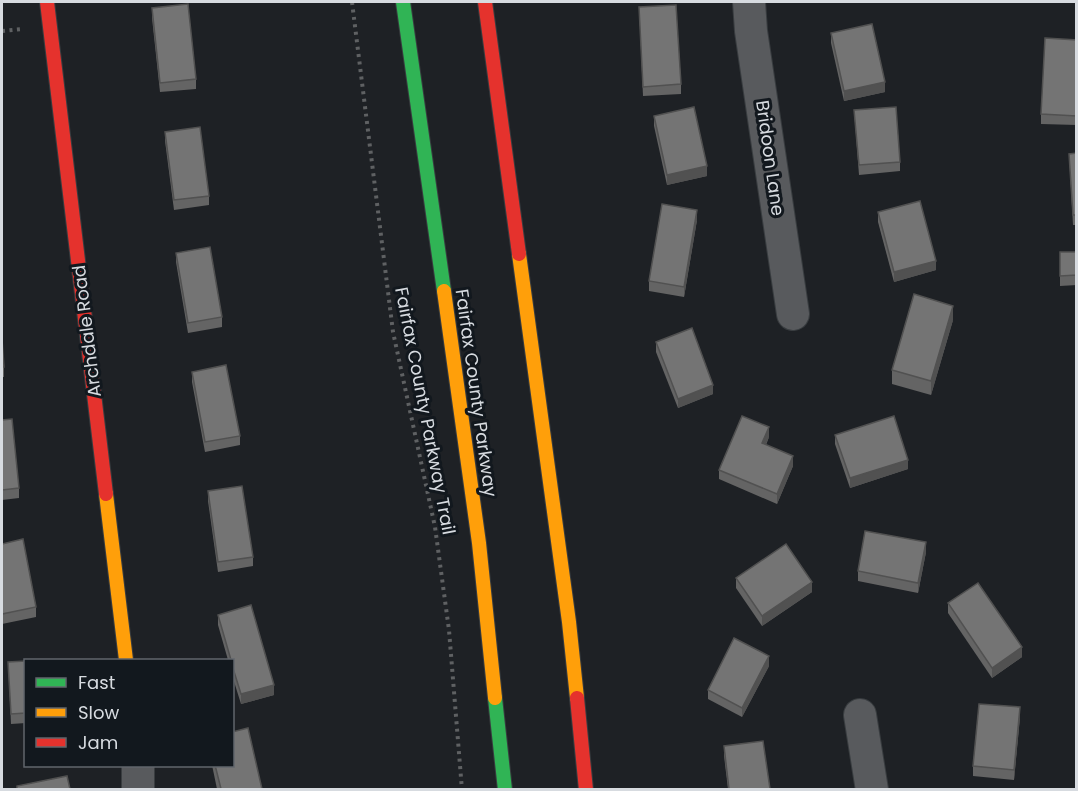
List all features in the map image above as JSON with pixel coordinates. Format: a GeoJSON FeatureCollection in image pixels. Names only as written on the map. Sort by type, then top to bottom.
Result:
{"type":"FeatureCollection","features":[{"type":"Feature","properties":{"kind":"main road","name":"Archdale Road"},"geometry":{"type":"LineString","coordinates":[[47,2],[126,659]]}},
{"type":"Feature","properties":{"kind":"main road","name":"Fairfax County Parkway"},"geometry":{"type":"LineString","coordinates":[[403,2],[478,543],[505,789]]}},
{"type":"Feature","properties":{"kind":"main road"},"geometry":{"type":"LineString","coordinates":[[484,2],[567,610],[586,789]]}},
{"type":"Feature","properties":{"kind":"street","name":"Bridoon Lane"},"geometry":{"type":"LineString","coordinates":[[749,2],[751,31],[793,314]]}},
{"type":"Feature","properties":{"kind":"street"},"geometry":{"type":"LineString","coordinates":[[860,715],[872,789]]}},
{"type":"Feature","properties":{"kind":"street"},"geometry":{"type":"LineString","coordinates":[[138,767],[138,789]]}},
{"type":"Feature","properties":{"kind":"path","name":"Fairfax County Parkway Trail"},"geometry":{"type":"LineString","coordinates":[[352,2],[393,332],[437,538],[449,630],[462,789]]}},
{"type":"Feature","properties":{"kind":"building"},"geometry":{"type":"Polygon","coordinates":[[[188,4],[196,79],[160,83],[152,8],[188,4]]]}},
{"type":"Feature","properties":{"kind":"building"},"geometry":{"type":"Polygon","coordinates":[[[676,5],[681,84],[643,87],[639,7],[676,5]]]}},
{"type":"Feature","properties":{"kind":"building"},"geometry":{"type":"Polygon","coordinates":[[[872,24],[885,82],[844,91],[831,33],[872,24]]]}},
{"type":"Feature","properties":{"kind":"building"},"geometry":{"type":"Polygon","coordinates":[[[1045,38],[1077,40],[1077,116],[1041,114],[1045,38]]]}},
{"type":"Feature","properties":{"kind":"building"},"geometry":{"type":"Polygon","coordinates":[[[694,107],[707,166],[667,175],[654,116],[694,107]]]}},
{"type":"Feature","properties":{"kind":"building"},"geometry":{"type":"Polygon","coordinates":[[[896,107],[900,162],[859,165],[854,110],[896,107]]]}},
{"type":"Feature","properties":{"kind":"building"},"geometry":{"type":"Polygon","coordinates":[[[200,127],[209,196],[174,200],[165,132],[200,127]]]}},
{"type":"Feature","properties":{"kind":"building"},"geometry":{"type":"Polygon","coordinates":[[[1077,153],[1077,215],[1073,215],[1069,154],[1077,153]]]}},
{"type":"Feature","properties":{"kind":"building"},"geometry":{"type":"Polygon","coordinates":[[[920,201],[936,261],[894,272],[878,212],[920,201]]]}},
{"type":"Feature","properties":{"kind":"building"},"geometry":{"type":"Polygon","coordinates":[[[662,204],[697,210],[684,287],[649,281],[662,204]]]}},
{"type":"Feature","properties":{"kind":"building"},"geometry":{"type":"Polygon","coordinates":[[[210,247],[222,317],[188,323],[176,253],[210,247]]]}},
{"type":"Feature","properties":{"kind":"building"},"geometry":{"type":"Polygon","coordinates":[[[1060,252],[1077,252],[1077,275],[1060,276],[1060,252]]]}},
{"type":"Feature","properties":{"kind":"building"},"geometry":{"type":"Polygon","coordinates":[[[914,294],[953,306],[931,381],[892,370],[914,294]]]}},
{"type":"Feature","properties":{"kind":"building"},"geometry":{"type":"Polygon","coordinates":[[[692,328],[713,385],[678,399],[656,342],[692,328]]]}},
{"type":"Feature","properties":{"kind":"building"},"geometry":{"type":"Polygon","coordinates":[[[2,339],[4,367],[2,367],[2,339]]]}},
{"type":"Feature","properties":{"kind":"building"},"geometry":{"type":"Polygon","coordinates":[[[226,365],[240,436],[205,442],[192,372],[226,365]]]}},
{"type":"Feature","properties":{"kind":"building"},"geometry":{"type":"Polygon","coordinates":[[[742,416],[769,427],[762,443],[793,456],[777,494],[719,470],[742,416]]]}},
{"type":"Feature","properties":{"kind":"building"},"geometry":{"type":"Polygon","coordinates":[[[894,416],[908,460],[850,478],[835,435],[894,416]]]}},
{"type":"Feature","properties":{"kind":"building"},"geometry":{"type":"Polygon","coordinates":[[[12,419],[19,488],[2,490],[2,420],[12,419]]]}},
{"type":"Feature","properties":{"kind":"building"},"geometry":{"type":"Polygon","coordinates":[[[242,486],[253,557],[218,562],[208,491],[242,486]]]}},
{"type":"Feature","properties":{"kind":"building"},"geometry":{"type":"Polygon","coordinates":[[[865,531],[926,542],[918,583],[858,571],[865,531]]]}},
{"type":"Feature","properties":{"kind":"building"},"geometry":{"type":"Polygon","coordinates":[[[23,539],[36,607],[2,614],[2,544],[23,539]]]}},
{"type":"Feature","properties":{"kind":"building"},"geometry":{"type":"Polygon","coordinates":[[[786,544],[812,582],[762,616],[736,578],[786,544]]]}},
{"type":"Feature","properties":{"kind":"building"},"geometry":{"type":"Polygon","coordinates":[[[978,583],[1022,647],[992,668],[948,603],[978,583]]]}},
{"type":"Feature","properties":{"kind":"building"},"geometry":{"type":"Polygon","coordinates":[[[251,605],[274,685],[241,694],[234,671],[234,659],[231,659],[218,615],[251,605]]]}},
{"type":"Feature","properties":{"kind":"building"},"geometry":{"type":"Polygon","coordinates":[[[734,638],[769,656],[742,708],[708,690],[734,638]]]}},
{"type":"Feature","properties":{"kind":"building"},"geometry":{"type":"Polygon","coordinates":[[[24,661],[24,713],[11,714],[8,662],[24,661]]]}},
{"type":"Feature","properties":{"kind":"building"},"geometry":{"type":"Polygon","coordinates":[[[979,704],[1020,707],[1014,770],[973,766],[979,704]]]}},
{"type":"Feature","properties":{"kind":"building"},"geometry":{"type":"Polygon","coordinates":[[[248,728],[262,789],[221,789],[216,767],[234,767],[234,732],[248,728]]]}},
{"type":"Feature","properties":{"kind":"building"},"geometry":{"type":"Polygon","coordinates":[[[763,741],[770,789],[729,789],[724,746],[763,741]]]}},
{"type":"Feature","properties":{"kind":"building"},"geometry":{"type":"Polygon","coordinates":[[[67,776],[70,789],[17,789],[17,786],[67,776]]]}},
{"type":"Feature","properties":{"kind":"traffic: fast"},"geometry":{"type":"LineString","coordinates":[[403,2],[444,291]]}},
{"type":"Feature","properties":{"kind":"traffic: fast"},"geometry":{"type":"LineString","coordinates":[[495,698],[505,790]]}},
{"type":"Feature","properties":{"kind":"traffic: slow"},"geometry":{"type":"LineString","coordinates":[[519,254],[569,622],[577,698]]}},
{"type":"Feature","properties":{"kind":"traffic: slow"},"geometry":{"type":"LineString","coordinates":[[444,291],[479,543],[495,698]]}},
{"type":"Feature","properties":{"kind":"traffic: slow"},"geometry":{"type":"LineString","coordinates":[[106,494],[126,659]]}},
{"type":"Feature","properties":{"kind":"traffic: jam"},"geometry":{"type":"LineString","coordinates":[[47,2],[106,494]]}},
{"type":"Feature","properties":{"kind":"traffic: jam"},"geometry":{"type":"LineString","coordinates":[[485,2],[519,254]]}},
{"type":"Feature","properties":{"kind":"traffic: jam"},"geometry":{"type":"LineString","coordinates":[[577,698],[586,790]]}}]}
